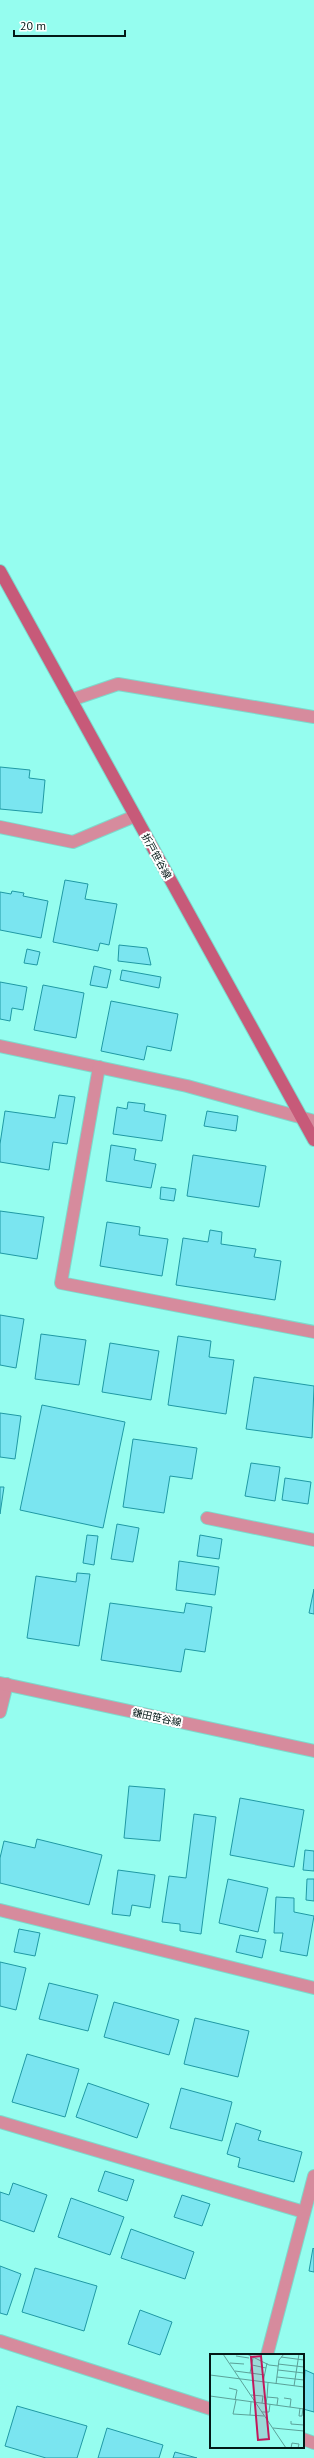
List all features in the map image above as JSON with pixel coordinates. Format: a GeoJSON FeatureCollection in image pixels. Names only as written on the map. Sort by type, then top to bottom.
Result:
{"type":"FeatureCollection","features":[{"type":"Feature","properties":{"kind":"main road","name":"折戸笹谷線"},"geometry":{"type":"LineString","coordinates":[[0,571],[135,816],[308,1120],[314,1140]]}},
{"type":"Feature","properties":{"kind":"street"},"geometry":{"type":"LineString","coordinates":[[71,700],[118,684],[314,717]]}},
{"type":"Feature","properties":{"kind":"street"},"geometry":{"type":"LineString","coordinates":[[0,827],[73,842],[135,816]]}},
{"type":"Feature","properties":{"kind":"street"},"geometry":{"type":"LineString","coordinates":[[0,1046],[187,1086],[308,1120]]}},
{"type":"Feature","properties":{"kind":"street"},"geometry":{"type":"LineString","coordinates":[[98,1067],[61,1283],[314,1332]]}},
{"type":"Feature","properties":{"kind":"street"},"geometry":{"type":"LineString","coordinates":[[207,1518],[314,1540]]}},
{"type":"Feature","properties":{"kind":"street"},"geometry":{"type":"LineString","coordinates":[[0,1712],[3,1684]]}},
{"type":"Feature","properties":{"kind":"street","name":"鎌田笹谷線"},"geometry":{"type":"LineString","coordinates":[[3,1684],[314,1751]]}},
{"type":"Feature","properties":{"kind":"street"},"geometry":{"type":"LineString","coordinates":[[0,1910],[314,1988]]}},
{"type":"Feature","properties":{"kind":"street"},"geometry":{"type":"LineString","coordinates":[[0,2122],[304,2212]]}},
{"type":"Feature","properties":{"kind":"street"},"geometry":{"type":"LineString","coordinates":[[267,2354],[314,2176]]}},
{"type":"Feature","properties":{"kind":"street"},"geometry":{"type":"LineString","coordinates":[[0,2341],[210,2409]]}},
{"type":"Feature","properties":{"kind":"street"},"geometry":{"type":"LineString","coordinates":[[304,2439],[314,2443]]}},
{"type":"Feature","properties":{"kind":"building"},"geometry":{"type":"Polygon","coordinates":[[[0,767],[30,770],[29,778],[45,780],[42,813],[0,809],[0,767]]]}},
{"type":"Feature","properties":{"kind":"building"},"geometry":{"type":"Polygon","coordinates":[[[65,880],[88,884],[85,899],[117,904],[109,945],[100,943],[98,951],[53,942],[65,880]]]}},
{"type":"Feature","properties":{"kind":"building"},"geometry":{"type":"Polygon","coordinates":[[[12,891],[24,893],[23,896],[48,901],[41,938],[0,930],[0,892],[11,894],[12,891]]]}},
{"type":"Feature","properties":{"kind":"building"},"geometry":{"type":"Polygon","coordinates":[[[119,945],[147,948],[151,965],[118,961],[119,945]]]}},
{"type":"Feature","properties":{"kind":"building"},"geometry":{"type":"Polygon","coordinates":[[[27,949],[40,952],[37,965],[24,963],[27,949]]]}},
{"type":"Feature","properties":{"kind":"building"},"geometry":{"type":"Polygon","coordinates":[[[94,966],[111,970],[107,988],[90,985],[94,966]]]}},
{"type":"Feature","properties":{"kind":"building"},"geometry":{"type":"Polygon","coordinates":[[[122,970],[161,977],[159,988],[120,980],[122,970]]]}},
{"type":"Feature","properties":{"kind":"building"},"geometry":{"type":"Polygon","coordinates":[[[0,982],[27,987],[23,1010],[12,1008],[10,1021],[0,1019],[0,982]]]}},
{"type":"Feature","properties":{"kind":"building"},"geometry":{"type":"Polygon","coordinates":[[[43,985],[84,993],[76,1038],[34,1030],[43,985]]]}},
{"type":"Feature","properties":{"kind":"building"},"geometry":{"type":"Polygon","coordinates":[[[111,1001],[178,1014],[171,1051],[147,1046],[144,1060],[101,1051],[111,1001]]]}},
{"type":"Feature","properties":{"kind":"building"},"geometry":{"type":"Polygon","coordinates":[[[59,1095],[75,1097],[67,1144],[53,1142],[49,1170],[0,1162],[0,1144],[5,1111],[55,1118],[59,1095]]]}},
{"type":"Feature","properties":{"kind":"building"},"geometry":{"type":"Polygon","coordinates":[[[128,1102],[145,1104],[144,1111],[166,1115],[162,1141],[113,1134],[117,1107],[127,1109],[128,1102]]]}},
{"type":"Feature","properties":{"kind":"building"},"geometry":{"type":"Polygon","coordinates":[[[207,1111],[238,1116],[236,1131],[204,1126],[207,1111]]]}},
{"type":"Feature","properties":{"kind":"building"},"geometry":{"type":"Polygon","coordinates":[[[111,1145],[136,1149],[134,1160],[156,1164],[151,1188],[106,1181],[111,1145]]]}},
{"type":"Feature","properties":{"kind":"building"},"geometry":{"type":"Polygon","coordinates":[[[193,1155],[266,1166],[259,1207],[187,1196],[193,1155]]]}},
{"type":"Feature","properties":{"kind":"building"},"geometry":{"type":"Polygon","coordinates":[[[161,1187],[176,1189],[174,1201],[160,1199],[161,1187]]]}},
{"type":"Feature","properties":{"kind":"building"},"geometry":{"type":"Polygon","coordinates":[[[0,1211],[44,1217],[37,1259],[0,1253],[0,1211]]]}},
{"type":"Feature","properties":{"kind":"building"},"geometry":{"type":"Polygon","coordinates":[[[107,1222],[140,1227],[139,1235],[168,1239],[162,1276],[100,1266],[107,1222]]]}},
{"type":"Feature","properties":{"kind":"building"},"geometry":{"type":"Polygon","coordinates":[[[210,1230],[222,1232],[221,1244],[256,1249],[254,1257],[281,1261],[275,1300],[176,1285],[183,1238],[208,1242],[210,1230]]]}},
{"type":"Feature","properties":{"kind":"building"},"geometry":{"type":"Polygon","coordinates":[[[0,1315],[24,1319],[16,1368],[0,1365],[0,1315]]]}},
{"type":"Feature","properties":{"kind":"building"},"geometry":{"type":"Polygon","coordinates":[[[41,1334],[86,1340],[79,1385],[35,1379],[41,1334]]]}},
{"type":"Feature","properties":{"kind":"building"},"geometry":{"type":"Polygon","coordinates":[[[178,1336],[211,1341],[209,1357],[234,1360],[226,1414],[168,1405],[178,1336]]]}},
{"type":"Feature","properties":{"kind":"building"},"geometry":{"type":"Polygon","coordinates":[[[110,1343],[159,1351],[151,1400],[102,1392],[110,1343]]]}},
{"type":"Feature","properties":{"kind":"building"},"geometry":{"type":"Polygon","coordinates":[[[254,1377],[314,1386],[312,1438],[246,1429],[254,1377]]]}},
{"type":"Feature","properties":{"kind":"building"},"geometry":{"type":"Polygon","coordinates":[[[42,1405],[125,1422],[103,1528],[20,1510],[42,1405]]]}},
{"type":"Feature","properties":{"kind":"building"},"geometry":{"type":"Polygon","coordinates":[[[0,1413],[21,1416],[15,1459],[0,1457],[0,1413]]]}},
{"type":"Feature","properties":{"kind":"building"},"geometry":{"type":"Polygon","coordinates":[[[133,1439],[197,1448],[192,1479],[170,1476],[164,1513],[123,1507],[133,1439]]]}},
{"type":"Feature","properties":{"kind":"building"},"geometry":{"type":"Polygon","coordinates":[[[251,1463],[280,1467],[275,1501],[245,1496],[251,1463]]]}},
{"type":"Feature","properties":{"kind":"building"},"geometry":{"type":"Polygon","coordinates":[[[285,1478],[311,1482],[308,1504],[282,1500],[285,1478]]]}},
{"type":"Feature","properties":{"kind":"building"},"geometry":{"type":"Polygon","coordinates":[[[0,1487],[4,1487],[0,1514],[0,1487]]]}},
{"type":"Feature","properties":{"kind":"building"},"geometry":{"type":"Polygon","coordinates":[[[117,1524],[139,1528],[133,1562],[111,1559],[117,1524]]]}},
{"type":"Feature","properties":{"kind":"building"},"geometry":{"type":"Polygon","coordinates":[[[87,1535],[98,1536],[94,1565],[83,1563],[87,1535]]]}},
{"type":"Feature","properties":{"kind":"building"},"geometry":{"type":"Polygon","coordinates":[[[200,1535],[222,1539],[219,1559],[197,1556],[200,1535]]]}},
{"type":"Feature","properties":{"kind":"building"},"geometry":{"type":"Polygon","coordinates":[[[179,1561],[219,1567],[215,1595],[176,1590],[179,1561]]]}},
{"type":"Feature","properties":{"kind":"building"},"geometry":{"type":"Polygon","coordinates":[[[77,1573],[90,1574],[79,1646],[27,1638],[36,1576],[76,1582],[77,1573]]]}},
{"type":"Feature","properties":{"kind":"building"},"geometry":{"type":"Polygon","coordinates":[[[314,1589],[314,1614],[309,1613],[314,1589]]]}},
{"type":"Feature","properties":{"kind":"building"},"geometry":{"type":"Polygon","coordinates":[[[110,1603],[184,1613],[186,1603],[212,1607],[205,1652],[185,1649],[181,1672],[101,1660],[110,1603]]]}},
{"type":"Feature","properties":{"kind":"building"},"geometry":{"type":"Polygon","coordinates":[[[129,1786],[165,1789],[160,1841],[124,1838],[129,1786]]]}},
{"type":"Feature","properties":{"kind":"building"},"geometry":{"type":"Polygon","coordinates":[[[240,1798],[304,1810],[294,1867],[230,1855],[240,1798]]]}},
{"type":"Feature","properties":{"kind":"building"},"geometry":{"type":"Polygon","coordinates":[[[194,1814],[216,1817],[201,1934],[180,1931],[180,1924],[162,1922],[169,1876],[186,1878],[194,1814]]]}},
{"type":"Feature","properties":{"kind":"building"},"geometry":{"type":"Polygon","coordinates":[[[37,1839],[102,1855],[89,1905],[0,1883],[0,1858],[4,1841],[35,1848],[37,1839]]]}},
{"type":"Feature","properties":{"kind":"building"},"geometry":{"type":"Polygon","coordinates":[[[305,1850],[314,1851],[314,1871],[303,1870],[305,1850]]]}},
{"type":"Feature","properties":{"kind":"building"},"geometry":{"type":"Polygon","coordinates":[[[118,1870],[155,1875],[150,1908],[132,1905],[130,1916],[112,1914],[118,1870]]]}},
{"type":"Feature","properties":{"kind":"building"},"geometry":{"type":"Polygon","coordinates":[[[228,1879],[268,1888],[258,1932],[219,1923],[228,1879]]]}},
{"type":"Feature","properties":{"kind":"building"},"geometry":{"type":"Polygon","coordinates":[[[307,1879],[314,1879],[314,1901],[306,1900],[307,1879]]]}},
{"type":"Feature","properties":{"kind":"building"},"geometry":{"type":"Polygon","coordinates":[[[276,1897],[294,1898],[294,1912],[314,1916],[307,1956],[280,1951],[283,1933],[274,1933],[276,1897]]]}},
{"type":"Feature","properties":{"kind":"building"},"geometry":{"type":"Polygon","coordinates":[[[19,1929],[40,1933],[35,1956],[14,1952],[19,1929]]]}},
{"type":"Feature","properties":{"kind":"building"},"geometry":{"type":"Polygon","coordinates":[[[240,1935],[266,1940],[262,1958],[236,1952],[240,1935]]]}},
{"type":"Feature","properties":{"kind":"building"},"geometry":{"type":"Polygon","coordinates":[[[0,1962],[26,1968],[16,2010],[0,2006],[0,1962]]]}},
{"type":"Feature","properties":{"kind":"building"},"geometry":{"type":"Polygon","coordinates":[[[49,1983],[98,1995],[88,2031],[39,2019],[49,1983]]]}},
{"type":"Feature","properties":{"kind":"building"},"geometry":{"type":"Polygon","coordinates":[[[114,2002],[179,2020],[169,2055],[104,2037],[114,2002]]]}},
{"type":"Feature","properties":{"kind":"building"},"geometry":{"type":"Polygon","coordinates":[[[195,2018],[249,2031],[238,2077],[184,2064],[195,2018]]]}},
{"type":"Feature","properties":{"kind":"building"},"geometry":{"type":"Polygon","coordinates":[[[27,2054],[79,2069],[65,2117],[12,2102],[27,2054]]]}},
{"type":"Feature","properties":{"kind":"building"},"geometry":{"type":"Polygon","coordinates":[[[88,2083],[149,2104],[137,2138],[76,2117],[88,2083]]]}},
{"type":"Feature","properties":{"kind":"building"},"geometry":{"type":"Polygon","coordinates":[[[181,2088],[232,2102],[222,2141],[170,2128],[181,2088]]]}},
{"type":"Feature","properties":{"kind":"building"},"geometry":{"type":"Polygon","coordinates":[[[236,2123],[261,2131],[258,2140],[302,2152],[294,2182],[238,2167],[240,2158],[227,2154],[236,2123]]]}},
{"type":"Feature","properties":{"kind":"building"},"geometry":{"type":"Polygon","coordinates":[[[105,2171],[134,2180],[127,2201],[98,2191],[105,2171]]]}},
{"type":"Feature","properties":{"kind":"building"},"geometry":{"type":"Polygon","coordinates":[[[13,2183],[47,2195],[34,2232],[0,2220],[0,2192],[9,2195],[13,2183]]]}},
{"type":"Feature","properties":{"kind":"building"},"geometry":{"type":"Polygon","coordinates":[[[182,2195],[210,2204],[202,2226],[174,2217],[182,2195]]]}},
{"type":"Feature","properties":{"kind":"building"},"geometry":{"type":"Polygon","coordinates":[[[71,2198],[124,2217],[110,2255],[58,2237],[71,2198]]]}},
{"type":"Feature","properties":{"kind":"building"},"geometry":{"type":"Polygon","coordinates":[[[131,2229],[194,2252],[185,2279],[121,2258],[131,2229]]]}},
{"type":"Feature","properties":{"kind":"building"},"geometry":{"type":"Polygon","coordinates":[[[313,2248],[314,2249],[314,2272],[309,2271],[313,2248]]]}},
{"type":"Feature","properties":{"kind":"building"},"geometry":{"type":"Polygon","coordinates":[[[0,2266],[21,2274],[7,2315],[0,2313],[0,2266]]]}},
{"type":"Feature","properties":{"kind":"building"},"geometry":{"type":"Polygon","coordinates":[[[35,2268],[97,2286],[84,2331],[22,2312],[35,2268]]]}},
{"type":"Feature","properties":{"kind":"building"},"geometry":{"type":"Polygon","coordinates":[[[140,2310],[172,2322],[160,2355],[128,2344],[140,2310]]]}},
{"type":"Feature","properties":{"kind":"building"},"geometry":{"type":"Polygon","coordinates":[[[305,2370],[314,2374],[314,2412],[304,2409],[305,2370]]]}},
{"type":"Feature","properties":{"kind":"building"},"geometry":{"type":"Polygon","coordinates":[[[17,2406],[87,2426],[77,2458],[46,2458],[5,2446],[17,2406]]]}},
{"type":"Feature","properties":{"kind":"building"},"geometry":{"type":"Polygon","coordinates":[[[107,2428],[163,2445],[159,2458],[98,2458],[107,2428]]]}},
{"type":"Feature","properties":{"kind":"building"},"geometry":{"type":"Polygon","coordinates":[[[175,2452],[197,2458],[173,2458],[175,2452]]]}}]}
